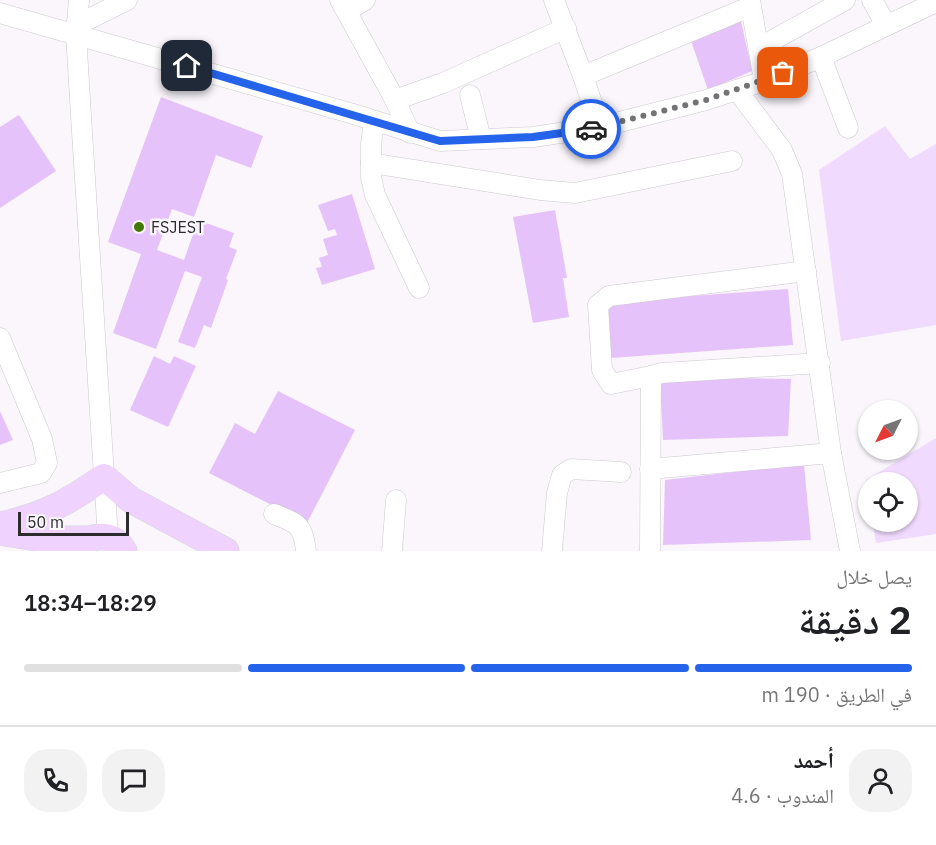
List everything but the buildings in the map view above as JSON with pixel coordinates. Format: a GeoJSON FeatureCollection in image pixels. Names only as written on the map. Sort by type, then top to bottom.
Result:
{"type":"FeatureCollection","features":[{"type":"Feature","properties":{"kind":"main road"},"geometry":{"type":"LineString","coordinates":[[0,525],[55,509],[105,477],[131,500],[226,551]]}},
{"type":"Feature","properties":{"kind":"main road"},"geometry":{"type":"LineString","coordinates":[[0,532],[98,545]]}},
{"type":"Feature","properties":{"kind":"street"},"geometry":{"type":"LineString","coordinates":[[79,0],[77,30],[105,477],[98,545]]}},
{"type":"Feature","properties":{"kind":"street"},"geometry":{"type":"LineString","coordinates":[[77,30],[127,0]]}},
{"type":"Feature","properties":{"kind":"street"},"geometry":{"type":"LineString","coordinates":[[365,0],[344,5],[410,133]]}},
{"type":"Feature","properties":{"kind":"street"},"geometry":{"type":"LineString","coordinates":[[554,0],[600,127]]}},
{"type":"Feature","properties":{"kind":"street"},"geometry":{"type":"LineString","coordinates":[[759,48],[845,0]]}},
{"type":"Feature","properties":{"kind":"street"},"geometry":{"type":"LineString","coordinates":[[872,0],[886,25]]}},
{"type":"Feature","properties":{"kind":"street"},"geometry":{"type":"LineString","coordinates":[[0,13],[77,30],[440,141],[533,137],[600,127],[706,100],[764,81],[821,57],[936,2]]}},
{"type":"Feature","properties":{"kind":"street"},"geometry":{"type":"LineString","coordinates":[[583,76],[748,4],[759,48],[764,81]]}},
{"type":"Feature","properties":{"kind":"street"},"geometry":{"type":"LineString","coordinates":[[395,100],[443,83],[566,28]]}},
{"type":"Feature","properties":{"kind":"street"},"geometry":{"type":"LineString","coordinates":[[821,57],[849,128]]}},
{"type":"Feature","properties":{"kind":"street"},"geometry":{"type":"LineString","coordinates":[[737,90],[782,150],[792,174],[831,453],[850,551]]}},
{"type":"Feature","properties":{"kind":"street"},"geometry":{"type":"LineString","coordinates":[[470,95],[481,139]]}},
{"type":"Feature","properties":{"kind":"street"},"geometry":{"type":"LineString","coordinates":[[374,121],[371,177],[375,195],[419,288]]}},
{"type":"Feature","properties":{"kind":"street"},"geometry":{"type":"LineString","coordinates":[[371,163],[540,190],[575,193],[732,161]]}},
{"type":"Feature","properties":{"kind":"street"},"geometry":{"type":"LineString","coordinates":[[806,271],[609,296],[598,305],[602,370],[611,384],[662,373],[820,363]]}},
{"type":"Feature","properties":{"kind":"street"},"geometry":{"type":"LineString","coordinates":[[0,338],[42,440],[47,463],[41,473],[0,483]]}},
{"type":"Feature","properties":{"kind":"street"},"geometry":{"type":"LineString","coordinates":[[650,551],[651,376]]}},
{"type":"Feature","properties":{"kind":"street"},"geometry":{"type":"LineString","coordinates":[[650,469],[831,453]]}},
{"type":"Feature","properties":{"kind":"street"},"geometry":{"type":"LineString","coordinates":[[552,551],[557,493],[562,475],[571,469],[621,472]]}},
{"type":"Feature","properties":{"kind":"street"},"geometry":{"type":"LineString","coordinates":[[392,551],[396,500]]}},
{"type":"Feature","properties":{"kind":"street"},"geometry":{"type":"LineString","coordinates":[[274,514],[294,522],[304,533],[306,551]]}},
{"type":"Feature","properties":{"kind":"shaded area"},"geometry":{"type":"Polygon","coordinates":[[[885,126],[910,159],[936,144],[936,325],[841,341],[819,170],[885,126]]]}},
{"type":"Feature","properties":{"kind":"shaded area"},"geometry":{"type":"Polygon","coordinates":[[[936,438],[936,534],[876,543],[874,532],[918,532],[918,472],[879,472],[899,460],[918,460],[918,449],[936,438]]]}},
{"type":"Feature","properties":{"kind":"way so far"},"geometry":{"type":"LineString","coordinates":[[591,129],[706,100],[783,73]]}},
{"type":"Feature","properties":{"kind":"place","name":"FSJEST"},"geometry":{"type":"Point","coordinates":[139,227]}},
{"type":"Feature","properties":{"kind":"route"},"geometry":{"type":"LineString","coordinates":[[187,66],[440,141],[533,137],[591,129]]}}]}
